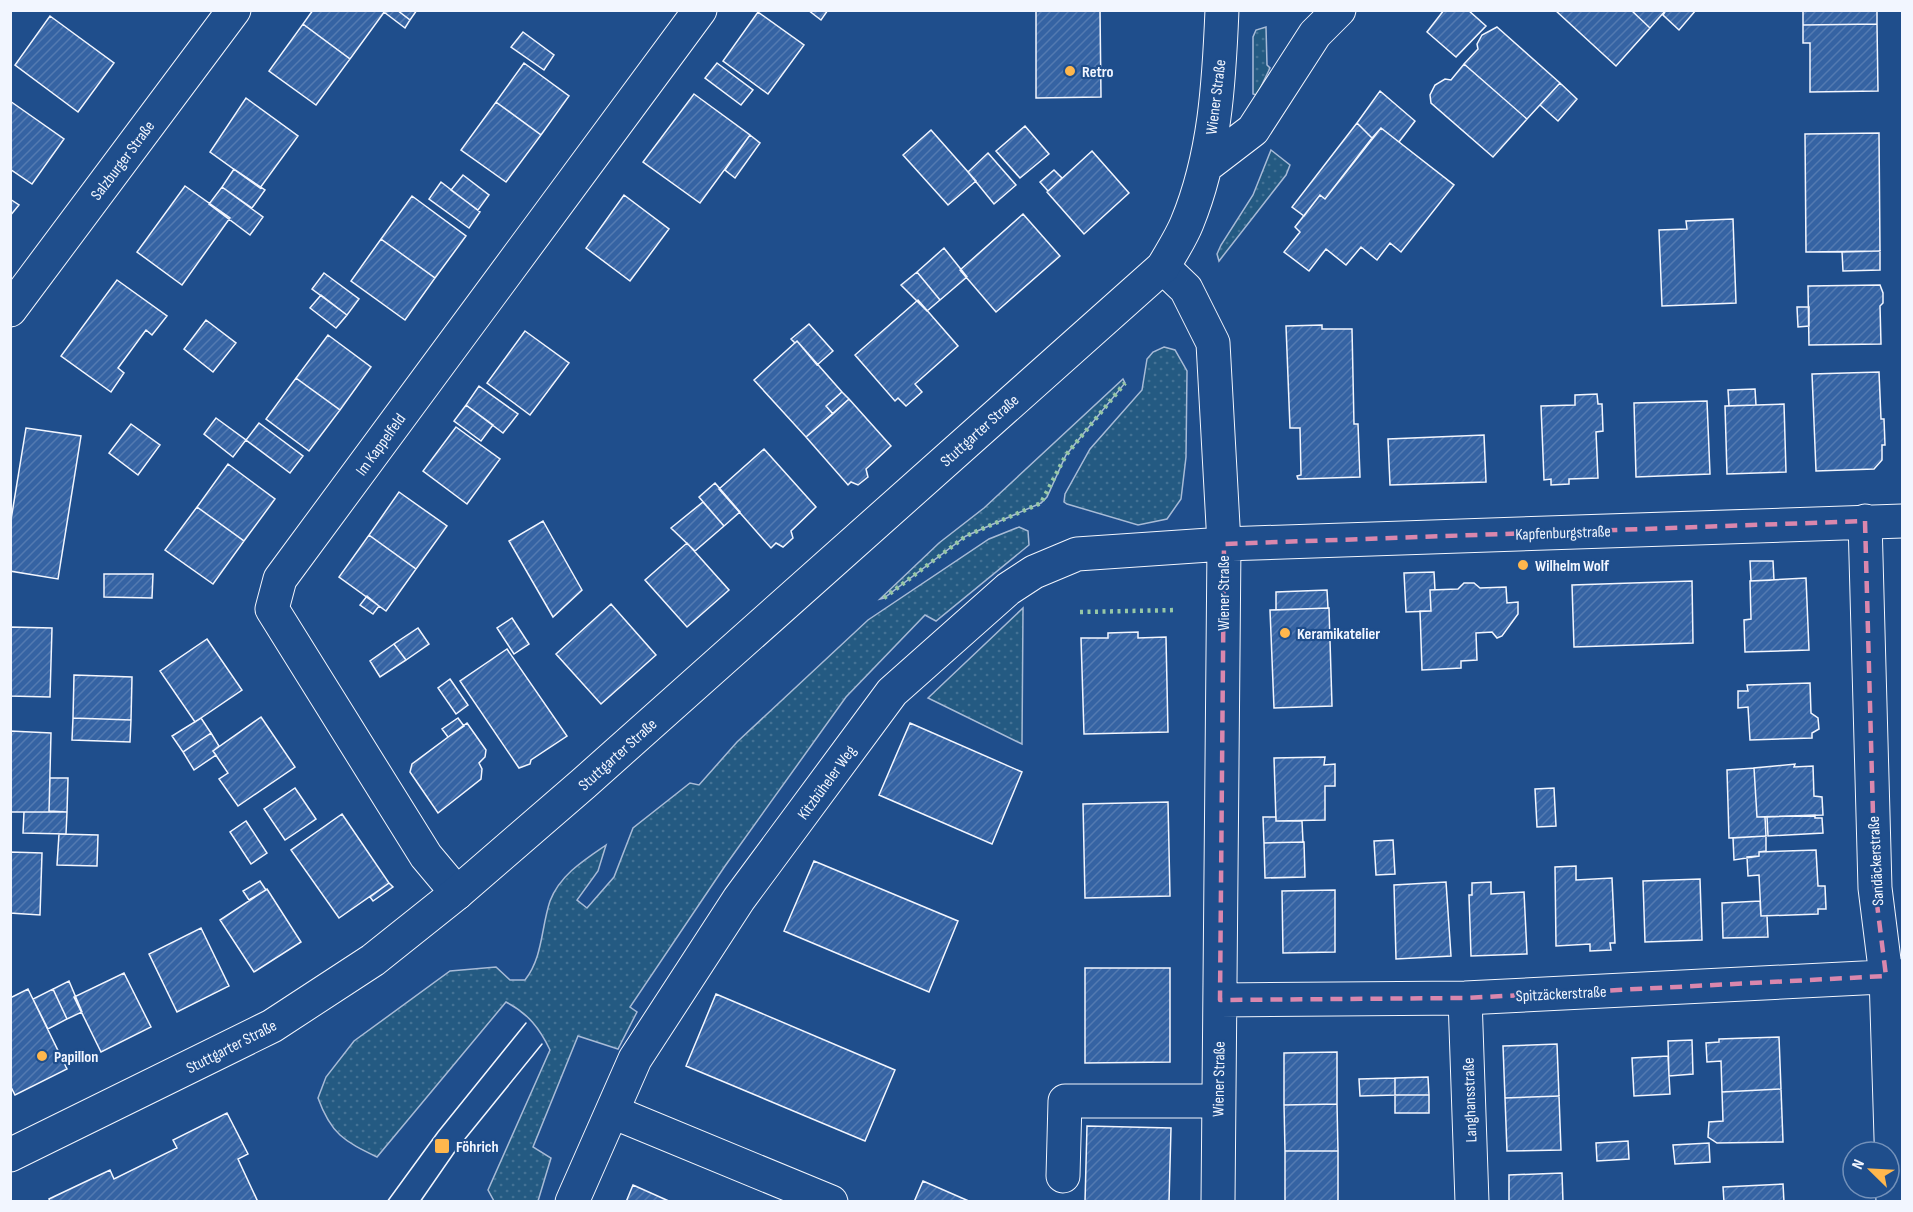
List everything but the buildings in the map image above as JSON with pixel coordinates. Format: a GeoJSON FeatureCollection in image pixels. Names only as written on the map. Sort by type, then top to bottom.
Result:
{"type":"FeatureCollection","features":[{"type":"Feature","properties":{"kind":"street","name":"Salzburger Straße"},"geometry":{"type":"LineString","coordinates":[[10,310],[234,10]]}},
{"type":"Feature","properties":{"kind":"street","name":"Im Kappelfeld"},"geometry":{"type":"LineString","coordinates":[[457,893],[426,856],[272,609],[280,579],[700,10]]}},
{"type":"Feature","properties":{"kind":"street","name":"Wiener Straße"},"geometry":{"type":"LineString","coordinates":[[1218,1202],[1224,544],[1213,343],[1186,290],[1163,267],[1187,223],[1206,166],[1219,91],[1222,10]]}},
{"type":"Feature","properties":{"kind":"street"},"geometry":{"type":"LineString","coordinates":[[1206,166],[1253,130],[1315,34],[1339,10]]}},
{"type":"Feature","properties":{"kind":"street","name":"Stuttgarter Straße"},"geometry":{"type":"LineString","coordinates":[[10,1155],[272,1026],[373,960],[457,893],[1163,267]]}},
{"type":"Feature","properties":{"kind":"street","name":"Sandäckerstraße"},"geometry":{"type":"LineString","coordinates":[[1865,521],[1875,888],[1894,976],[1893,1202]]}},
{"type":"Feature","properties":{"kind":"street","name":"Kapfenburgstraße"},"geometry":{"type":"LineString","coordinates":[[1224,544],[1902,521]]}},
{"type":"Feature","properties":{"kind":"street","name":"Kitzbüheler Weg"},"geometry":{"type":"LineString","coordinates":[[572,1202],[635,1059],[733,908],[892,692],[1008,589],[1034,572],[1077,554],[1224,544]]}},
{"type":"Feature","properties":{"kind":"street","name":"Spitzäckerstraße"},"geometry":{"type":"LineString","coordinates":[[1220,1000],[1465,998],[1894,976]]}},
{"type":"Feature","properties":{"kind":"street","name":"Langhansstraße"},"geometry":{"type":"LineString","coordinates":[[1465,998],[1472,1202]]}},
{"type":"Feature","properties":{"kind":"street"},"geometry":{"type":"LineString","coordinates":[[1063,1176],[1065,1101],[1218,1101]]}},
{"type":"Feature","properties":{"kind":"street"},"geometry":{"type":"LineString","coordinates":[[613,1112],[831,1202]]}},
{"type":"Feature","properties":{"kind":"highlighted area"},"geometry":{"type":"Polygon","coordinates":[[[1865,521],[1875,888],[1886,976],[1465,998],[1220,1000],[1224,544],[1865,521]]]}},
{"type":"Feature","properties":{"kind":"shaded area"},"geometry":{"type":"Polygon","coordinates":[[[1266,27],[1267,65],[1270,68],[1257,95],[1253,94],[1253,37],[1256,30],[1266,27]]]}},
{"type":"Feature","properties":{"kind":"shaded area"},"geometry":{"type":"Polygon","coordinates":[[[1271,150],[1290,165],[1286,175],[1219,261],[1217,254],[1221,245],[1253,195],[1271,150]]]}},
{"type":"Feature","properties":{"kind":"shaded area"},"geometry":{"type":"Polygon","coordinates":[[[1164,347],[1175,350],[1187,371],[1186,457],[1181,499],[1167,519],[1138,525],[1067,504],[1064,502],[1065,494],[1090,449],[1142,390],[1147,359],[1153,352],[1164,347]]]}},
{"type":"Feature","properties":{"kind":"shaded area"},"geometry":{"type":"Polygon","coordinates":[[[1123,379],[1125,383],[1066,455],[1047,497],[1041,503],[966,536],[880,599],[939,543],[984,508],[1123,379]]]}},
{"type":"Feature","properties":{"kind":"shaded area"},"geometry":{"type":"Polygon","coordinates":[[[1019,527],[1028,531],[1029,545],[936,621],[925,615],[846,697],[725,866],[630,1007],[637,1012],[618,1049],[578,1036],[533,1147],[551,1158],[538,1201],[494,1201],[488,1190],[550,1050],[533,1022],[506,1002],[377,1157],[340,1135],[328,1120],[318,1098],[326,1077],[354,1041],[450,971],[496,967],[510,980],[525,980],[535,962],[550,901],[566,876],[606,845],[598,871],[577,900],[587,908],[614,877],[633,828],[690,783],[699,785],[737,742],[868,620],[989,539],[1019,527]]]}},
{"type":"Feature","properties":{"kind":"shaded area"},"geometry":{"type":"Polygon","coordinates":[[[1023,608],[1022,744],[928,698],[1023,608]]]}},
{"type":"Feature","properties":{"kind":"tram line"},"geometry":{"type":"LineString","coordinates":[[387,1202],[438,1132],[526,1023]]}},
{"type":"Feature","properties":{"kind":"tram line"},"geometry":{"type":"LineString","coordinates":[[420,1202],[456,1150],[542,1044]]}},
{"type":"Feature","properties":{"kind":"hedge"},"geometry":{"type":"LineString","coordinates":[[884,598],[966,536],[1041,503],[1066,455],[1125,383]]}},
{"type":"Feature","properties":{"kind":"hedge"},"geometry":{"type":"LineString","coordinates":[[1080,612],[1177,610]]}},
{"type":"Feature","properties":{"kind":"place","name":"Retro"},"geometry":{"type":"Point","coordinates":[1070,71]}},
{"type":"Feature","properties":{"kind":"place","name":"Wilhelm Wolf"},"geometry":{"type":"Point","coordinates":[1523,565]}},
{"type":"Feature","properties":{"kind":"place","name":"Keramikatelier"},"geometry":{"type":"Point","coordinates":[1285,633]}},
{"type":"Feature","properties":{"kind":"place","name":"Papillon"},"geometry":{"type":"Point","coordinates":[42,1056]}},
{"type":"Feature","properties":{"kind":"place","name":"Föhrich"},"geometry":{"type":"Point","coordinates":[442,1146]}}]}
